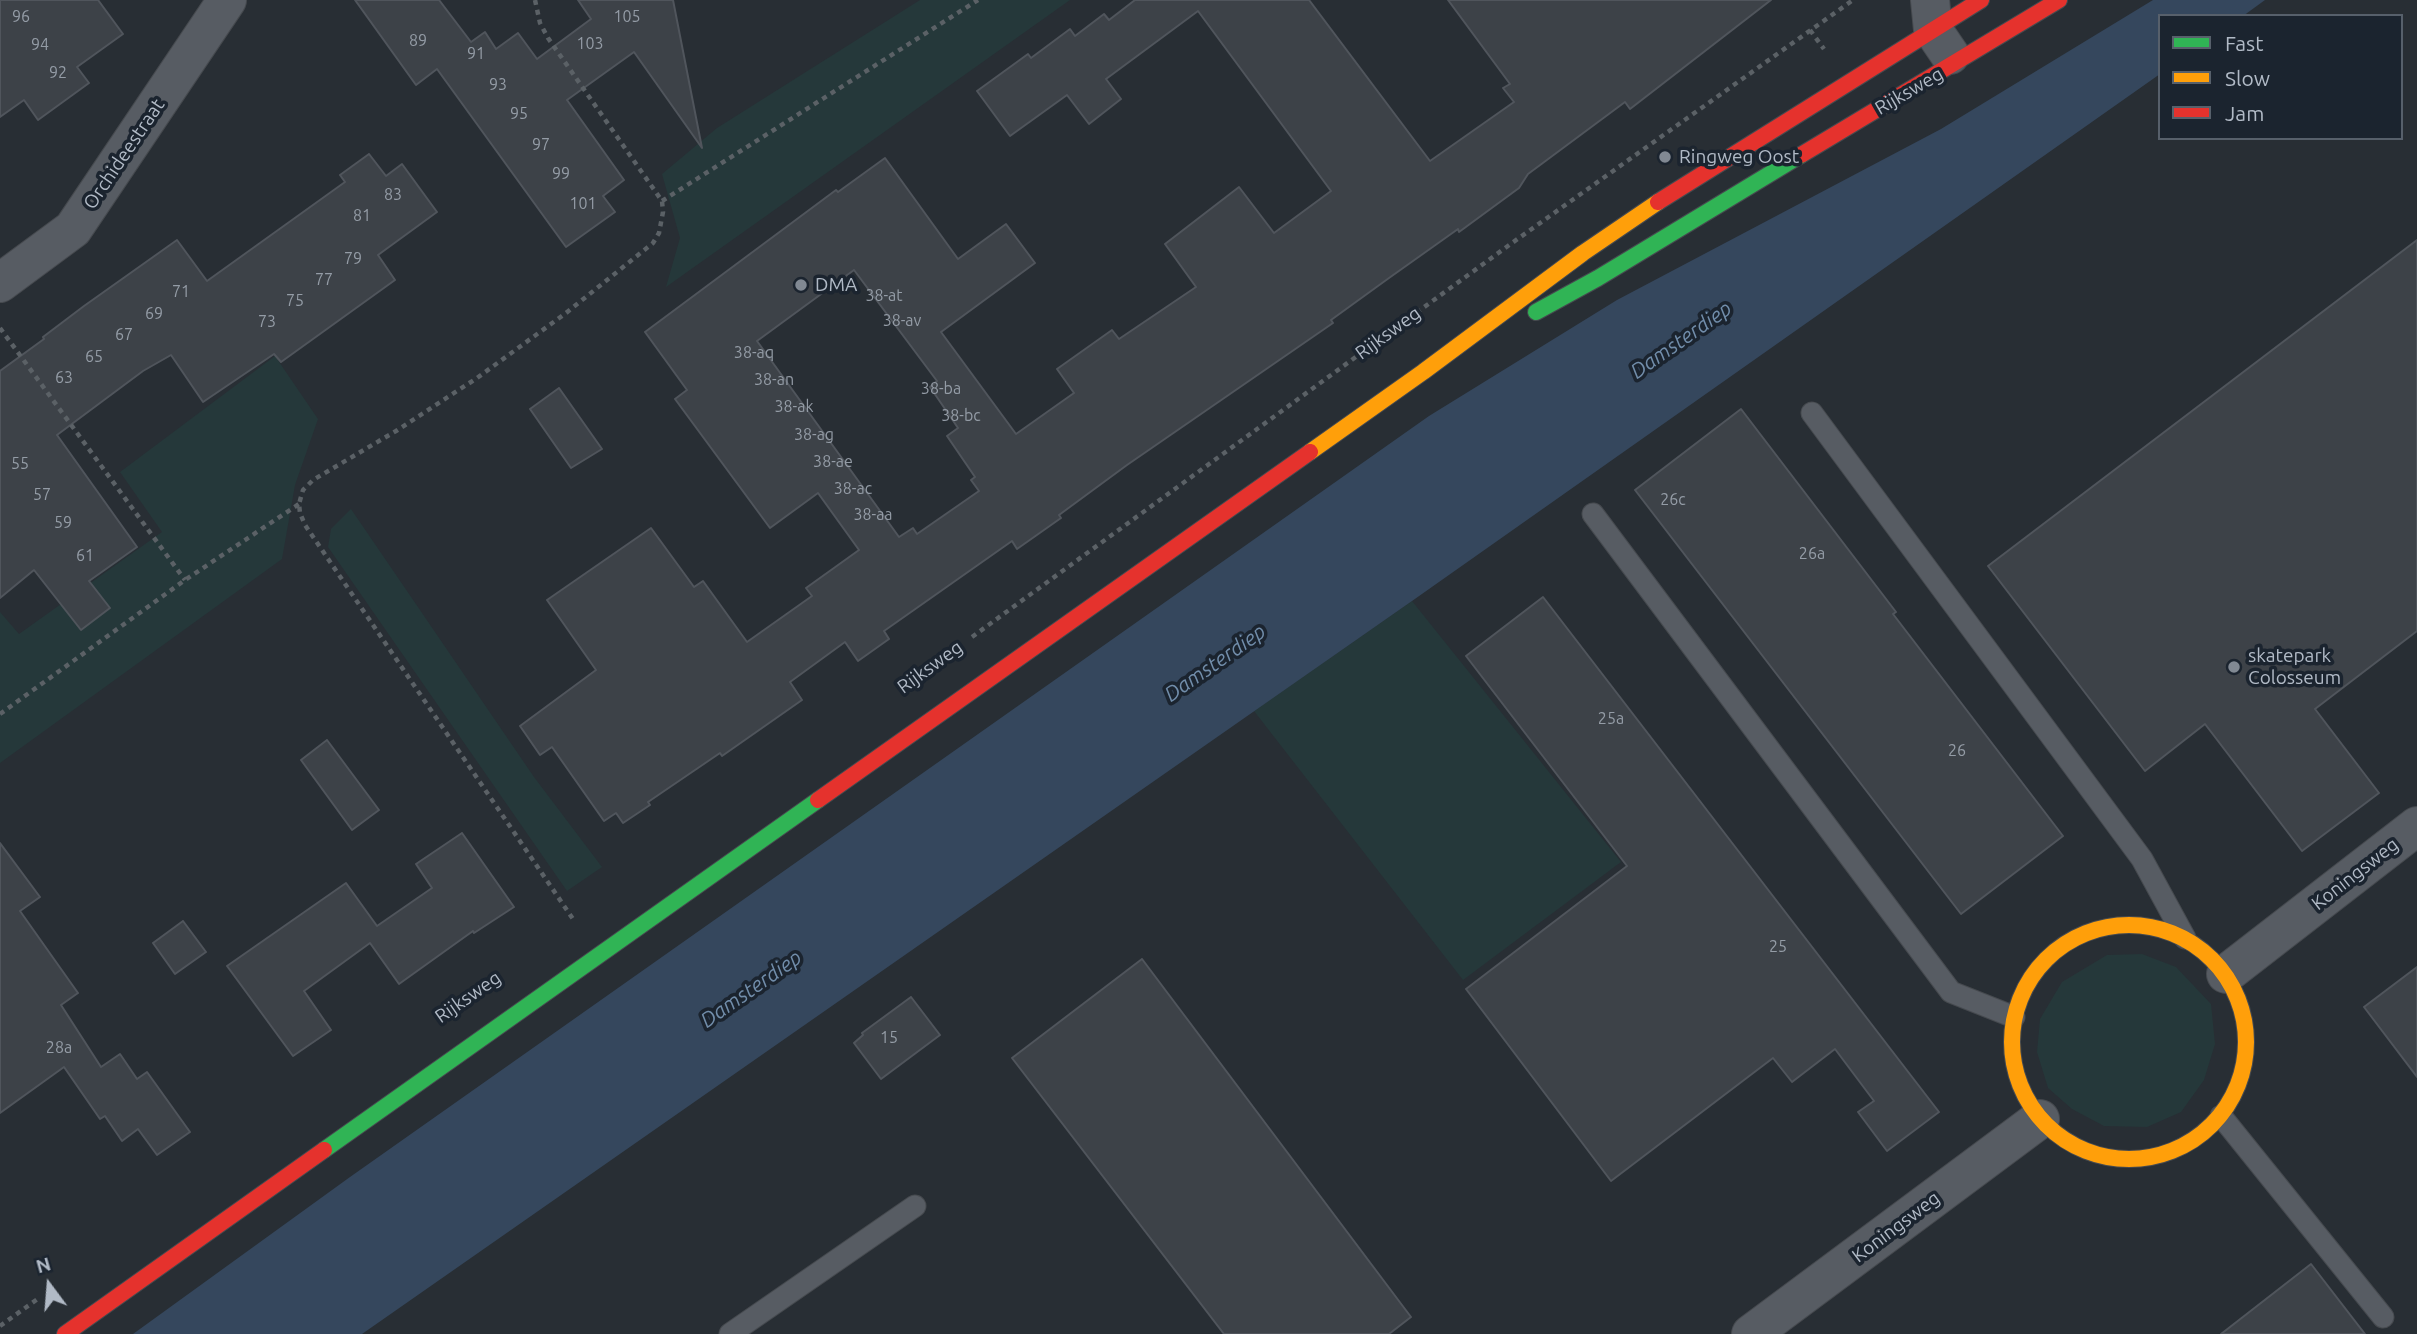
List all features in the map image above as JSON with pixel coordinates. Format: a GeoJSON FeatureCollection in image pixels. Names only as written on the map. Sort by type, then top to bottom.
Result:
{"type":"FeatureCollection","features":[{"type":"Feature","properties":{"kind":"main road","name":"Rijksweg"},"geometry":{"type":"LineString","coordinates":[[65,1334],[1423,372],[1583,253],[1931,15],[1981,0]]}},
{"type":"Feature","properties":{"kind":"main road","name":"Rijksweg"},"geometry":{"type":"LineString","coordinates":[[1423,372],[1598,278],[2059,0]]}},
{"type":"Feature","properties":{"kind":"main road"},"geometry":{"type":"LineString","coordinates":[[2133,924],[2160,928],[2185,938],[2207,953],[2226,974],[2238,996],[2245,1020],[2247,1046],[2244,1071],[2235,1095],[2221,1116],[2203,1134],[2181,1148],[2132,1160],[2081,1150],[2060,1137],[2040,1119],[2025,1096],[2015,1071],[2012,1044],[2014,1017],[2023,991],[2038,969],[2057,949],[2080,935],[2106,927],[2133,924]]}},
{"type":"Feature","properties":{"kind":"street","name":"Orchideestraat"},"geometry":{"type":"LineString","coordinates":[[0,283],[73,229],[224,1]]}},
{"type":"Feature","properties":{"kind":"street","name":"Rijksweg"},"geometry":{"type":"LineString","coordinates":[[1931,15],[1946,52],[1959,62]]}},
{"type":"Feature","properties":{"kind":"street","name":"Koningsweg"},"geometry":{"type":"LineString","coordinates":[[2226,974],[2417,825]]}},
{"type":"Feature","properties":{"kind":"street","name":"Koningsweg"},"geometry":{"type":"LineString","coordinates":[[1751,1334],[2040,1119]]}},
{"type":"Feature","properties":{"kind":"lane"},"geometry":{"type":"LineString","coordinates":[[1812,413],[2142,859],[2185,938]]}},
{"type":"Feature","properties":{"kind":"lane"},"geometry":{"type":"LineString","coordinates":[[1593,514],[1951,992],[2014,1017]]}},
{"type":"Feature","properties":{"kind":"lane"},"geometry":{"type":"LineString","coordinates":[[2221,1116],[2383,1317]]}},
{"type":"Feature","properties":{"kind":"lane"},"geometry":{"type":"LineString","coordinates":[[730,1334],[915,1206]]}},
{"type":"Feature","properties":{"kind":"path"},"geometry":{"type":"LineString","coordinates":[[535,0],[540,23],[548,38],[662,201],[662,222],[653,243],[566,313],[477,378],[396,431],[313,480],[303,490],[299,504],[305,525],[575,922],[564,930]]}},
{"type":"Feature","properties":{"kind":"path"},"geometry":{"type":"LineString","coordinates":[[662,201],[978,0]]}},
{"type":"Feature","properties":{"kind":"path","name":"Rijksweg"},"geometry":{"type":"LineString","coordinates":[[971,638],[1512,243],[1853,0]]}},
{"type":"Feature","properties":{"kind":"path"},"geometry":{"type":"LineString","coordinates":[[0,328],[185,580]]}},
{"type":"Feature","properties":{"kind":"path"},"geometry":{"type":"LineString","coordinates":[[0,714],[185,580],[299,504]]}},
{"type":"Feature","properties":{"kind":"path"},"geometry":{"type":"LineString","coordinates":[[0,1325],[45,1294]]}},
{"type":"Feature","properties":{"kind":"shaded area"},"geometry":{"type":"Polygon","coordinates":[[[920,0],[1070,0],[666,287],[680,238],[662,174],[717,128],[920,0]]]}},
{"type":"Feature","properties":{"kind":"shaded area"},"geometry":{"type":"Polygon","coordinates":[[[275,356],[318,419],[295,485],[282,559],[0,763],[0,612],[19,634],[162,532],[120,472],[275,356]]]}},
{"type":"Feature","properties":{"kind":"shaded area"},"geometry":{"type":"Polygon","coordinates":[[[351,509],[534,777],[602,867],[567,891],[328,547],[331,529],[351,509]]]}},
{"type":"Feature","properties":{"kind":"shaded area"},"geometry":{"type":"Polygon","coordinates":[[[1412,601],[1621,862],[1463,980],[1254,711],[1412,601]]]}},
{"type":"Feature","properties":{"kind":"shaded area"},"geometry":{"type":"Polygon","coordinates":[[[2142,954],[2176,967],[2211,1004],[2215,1044],[2204,1080],[2181,1112],[2147,1127],[2104,1126],[2072,1109],[2048,1088],[2037,1052],[2040,1019],[2062,982],[2107,955],[2142,954]]]}},
{"type":"Feature","properties":{"kind":"water","name":"Damsterdiep"},"geometry":{"type":"Polygon","coordinates":[[[2153,0],[2265,0],[2246,14],[2158,14],[2158,75],[1412,601],[362,1334],[133,1334],[350,1177],[1429,416],[1617,300],[1941,129],[2153,0]]]}},
{"type":"Feature","properties":{"kind":"building"},"geometry":{"type":"Polygon","coordinates":[[[0,0],[98,0],[123,34],[77,67],[89,83],[38,120],[24,100],[0,117],[0,0]]]}},
{"type":"Feature","properties":{"kind":"building"},"geometry":{"type":"Polygon","coordinates":[[[355,0],[439,0],[471,42],[485,32],[496,49],[518,33],[537,59],[591,19],[578,0],[673,0],[702,148],[634,52],[567,100],[624,180],[603,196],[615,212],[566,247],[437,69],[416,85],[355,0]]]}},
{"type":"Feature","properties":{"kind":"building"},"geometry":{"type":"Polygon","coordinates":[[[1135,0],[1309,0],[1430,161],[1514,102],[1503,88],[1510,84],[1448,0],[1771,0],[1630,109],[1625,102],[1528,174],[1519,188],[1331,320],[1333,323],[1127,465],[1059,515],[1061,518],[1017,549],[1012,541],[884,631],[889,639],[858,661],[845,642],[790,682],[802,700],[722,756],[720,753],[648,802],[650,805],[623,823],[616,813],[604,821],[552,747],[540,755],[520,726],[596,670],[547,600],[651,528],[694,587],[703,581],[747,642],[812,596],[806,588],[859,550],[818,493],[770,528],[675,399],[687,390],[645,332],[836,190],[838,192],[885,158],[958,259],[1006,224],[1035,263],[941,332],[1016,434],[1074,393],[1057,369],[1112,330],[1119,339],[1196,287],[1165,244],[1239,187],[1274,233],[1331,191],[1198,11],[1106,79],[1121,99],[1089,124],[1067,95],[1010,136],[977,91],[1028,54],[1031,58],[1070,29],[1075,36],[1104,14],[1109,20],[1135,0]],[[854,270],[757,341],[899,537],[913,528],[917,534],[979,491],[971,480],[975,477],[947,436],[958,428],[930,387],[937,381],[854,270]]]}},
{"type":"Feature","properties":{"kind":"building"},"geometry":{"type":"Polygon","coordinates":[[[369,154],[386,176],[402,164],[437,212],[378,255],[395,280],[281,362],[274,354],[203,402],[171,355],[143,371],[57,435],[137,547],[89,581],[110,608],[81,630],[34,570],[0,598],[0,371],[84,306],[177,240],[207,281],[345,182],[340,175],[369,154]]]}},
{"type":"Feature","properties":{"kind":"building"},"geometry":{"type":"Polygon","coordinates":[[[2417,240],[2417,631],[2315,709],[2379,793],[2302,851],[2205,724],[2145,771],[1988,566],[2417,240]]]}},
{"type":"Feature","properties":{"kind":"building"},"geometry":{"type":"Polygon","coordinates":[[[559,388],[602,449],[571,468],[530,409],[559,388]]]}},
{"type":"Feature","properties":{"kind":"building"},"geometry":{"type":"Polygon","coordinates":[[[1741,409],[2063,836],[1961,914],[1635,490],[1741,409]]]}},
{"type":"Feature","properties":{"kind":"building"},"geometry":{"type":"Polygon","coordinates":[[[1543,597],[1939,1112],[1887,1151],[1858,1112],[1874,1101],[1835,1049],[1792,1082],[1773,1058],[1611,1181],[1466,989],[1627,866],[1466,656],[1543,597]]]}},
{"type":"Feature","properties":{"kind":"building"},"geometry":{"type":"Polygon","coordinates":[[[327,740],[379,810],[352,830],[301,760],[327,740]]]}},
{"type":"Feature","properties":{"kind":"building"},"geometry":{"type":"Polygon","coordinates":[[[462,833],[514,907],[474,933],[473,931],[399,984],[370,943],[304,991],[331,1030],[293,1056],[227,966],[346,883],[377,926],[432,888],[416,864],[462,833]]]}},
{"type":"Feature","properties":{"kind":"building"},"geometry":{"type":"Polygon","coordinates":[[[0,843],[40,897],[20,911],[78,993],[61,1005],[101,1067],[120,1054],[137,1079],[147,1072],[190,1132],[157,1155],[138,1129],[122,1141],[105,1116],[100,1119],[64,1067],[0,1113],[0,843]]]}},
{"type":"Feature","properties":{"kind":"building"},"geometry":{"type":"Polygon","coordinates":[[[183,921],[206,952],[175,974],[153,943],[183,921]]]}},
{"type":"Feature","properties":{"kind":"building"},"geometry":{"type":"Polygon","coordinates":[[[1142,959],[1411,1317],[1389,1334],[1224,1334],[1012,1058],[1142,959]]]}},
{"type":"Feature","properties":{"kind":"building"},"geometry":{"type":"Polygon","coordinates":[[[2417,967],[2417,1077],[2364,1007],[2417,967]]]}},
{"type":"Feature","properties":{"kind":"building"},"geometry":{"type":"Polygon","coordinates":[[[911,997],[940,1035],[881,1079],[854,1043],[862,1033],[911,997]]]}},
{"type":"Feature","properties":{"kind":"building"},"geometry":{"type":"Polygon","coordinates":[[[2311,1264],[2365,1334],[2221,1334],[2311,1264]]]}},
{"type":"Feature","properties":{"kind":"traffic: fast"},"geometry":{"type":"LineString","coordinates":[[1536,312],[1598,278],[1801,155]]}},
{"type":"Feature","properties":{"kind":"traffic: fast"},"geometry":{"type":"LineString","coordinates":[[324,1150],[818,800]]}},
{"type":"Feature","properties":{"kind":"traffic: slow"},"geometry":{"type":"LineString","coordinates":[[1310,452],[1583,253],[1658,202]]}},
{"type":"Feature","properties":{"kind":"traffic: slow"},"geometry":{"type":"LineString","coordinates":[[2118,925],[2140,925],[2174,934],[2194,944],[2212,959],[2227,977],[2237,997],[2244,1019],[2246,1042],[2244,1065],[2237,1087],[2227,1107],[2212,1125],[2194,1140],[2163,1154],[2140,1159],[2118,1159],[2095,1154],[2064,1140],[2038,1116],[2017,1076],[2012,1053],[2012,1031],[2017,1008],[2031,977],[2055,951],[2095,930],[2118,925]]}},
{"type":"Feature","properties":{"kind":"traffic: jam"},"geometry":{"type":"LineString","coordinates":[[1658,202],[1981,0]]}},
{"type":"Feature","properties":{"kind":"traffic: jam"},"geometry":{"type":"LineString","coordinates":[[1801,155],[2059,0]]}},
{"type":"Feature","properties":{"kind":"traffic: jam"},"geometry":{"type":"LineString","coordinates":[[818,800],[1310,452]]}},
{"type":"Feature","properties":{"kind":"traffic: jam"},"geometry":{"type":"LineString","coordinates":[[65,1334],[324,1150]]}},
{"type":"Feature","properties":{"kind":"place","name":"Ringweg Oost"},"geometry":{"type":"Point","coordinates":[1665,157]}},
{"type":"Feature","properties":{"kind":"place","name":"DMA"},"geometry":{"type":"Point","coordinates":[801,285]}},
{"type":"Feature","properties":{"kind":"place","name":"skatepark Colosseum"},"geometry":{"type":"Point","coordinates":[2234,667]}}]}
